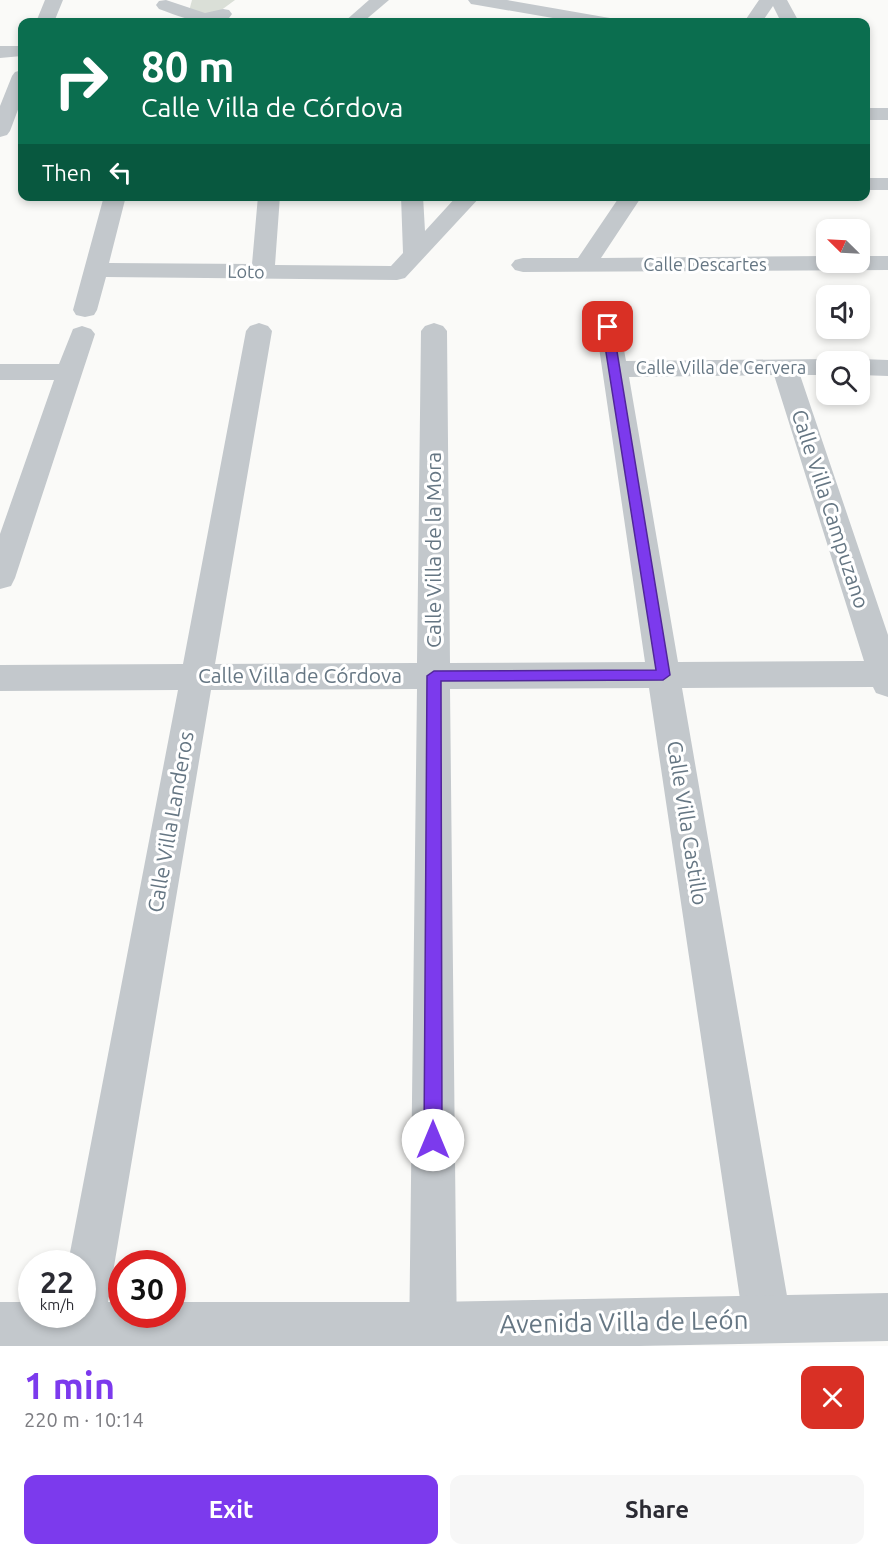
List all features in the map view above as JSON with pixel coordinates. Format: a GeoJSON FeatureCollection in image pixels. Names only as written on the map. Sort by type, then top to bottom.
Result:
{"type":"FeatureCollection","features":[{"type":"Feature","properties":{"kind":"street"},"geometry":{"type":"LineString","coordinates":[[47,18],[54,0]]}},
{"type":"Feature","properties":{"kind":"street"},"geometry":{"type":"LineString","coordinates":[[359,18],[380,0]]}},
{"type":"Feature","properties":{"kind":"street"},"geometry":{"type":"LineString","coordinates":[[477,0],[496,10],[567,18]]}},
{"type":"Feature","properties":{"kind":"street"},"geometry":{"type":"LineString","coordinates":[[756,18],[768,0]]}},
{"type":"Feature","properties":{"kind":"street"},"geometry":{"type":"LineString","coordinates":[[778,0],[788,18]]}},
{"type":"Feature","properties":{"kind":"street"},"geometry":{"type":"LineString","coordinates":[[164,9],[200,18]]}},
{"type":"Feature","properties":{"kind":"street"},"geometry":{"type":"LineString","coordinates":[[208,18],[225,14]]}},
{"type":"Feature","properties":{"kind":"street"},"geometry":{"type":"LineString","coordinates":[[0,52],[18,51]]}},
{"type":"Feature","properties":{"kind":"street"},"geometry":{"type":"LineString","coordinates":[[0,64],[18,64]]}},
{"type":"Feature","properties":{"kind":"street"},"geometry":{"type":"LineString","coordinates":[[0,131],[18,86]]}},
{"type":"Feature","properties":{"kind":"street"},"geometry":{"type":"LineString","coordinates":[[870,114],[888,114]]}},
{"type":"Feature","properties":{"kind":"street"},"geometry":{"type":"LineString","coordinates":[[870,184],[888,184]]}},
{"type":"Feature","properties":{"kind":"street"},"geometry":{"type":"LineString","coordinates":[[0,578],[84,322],[114,201]]}},
{"type":"Feature","properties":{"kind":"street"},"geometry":{"type":"LineString","coordinates":[[262,272],[269,201]]}},
{"type":"Feature","properties":{"kind":"street"},"geometry":{"type":"LineString","coordinates":[[412,201],[414,253]]}},
{"type":"Feature","properties":{"kind":"street"},"geometry":{"type":"LineString","coordinates":[[414,253],[465,201]]}},
{"type":"Feature","properties":{"kind":"street"},"geometry":{"type":"LineString","coordinates":[[584,266],[628,201]]}},
{"type":"Feature","properties":{"kind":"street","name":"Loto"},"geometry":{"type":"LineString","coordinates":[[96,270],[397,273],[414,253]]}},
{"type":"Feature","properties":{"kind":"street","name":"Calle Descartes"},"geometry":{"type":"LineString","coordinates":[[523,265],[888,263]]}},
{"type":"Feature","properties":{"kind":"street","name":"Calle Villa Castillo"},"geometry":{"type":"LineString","coordinates":[[608,327],[767,1320]]}},
{"type":"Feature","properties":{"kind":"street","name":"Calle Villa de la Mora"},"geometry":{"type":"LineString","coordinates":[[433,1336],[434,330]]}},
{"type":"Feature","properties":{"kind":"street","name":"Calle Villa Landeros"},"geometry":{"type":"LineString","coordinates":[[94,1250],[259,332]]}},
{"type":"Feature","properties":{"kind":"street","name":"Calle Villa Campuzano"},"geometry":{"type":"LineString","coordinates":[[784,367],[887,678]]}},
{"type":"Feature","properties":{"kind":"street","name":"Calle Villa de Cervera"},"geometry":{"type":"LineString","coordinates":[[615,369],[816,368]]}},
{"type":"Feature","properties":{"kind":"street"},"geometry":{"type":"LineString","coordinates":[[870,368],[888,368]]}},
{"type":"Feature","properties":{"kind":"street"},"geometry":{"type":"LineString","coordinates":[[0,372],[68,372]]}},
{"type":"Feature","properties":{"kind":"street","name":"Calle Villa de Córdova"},"geometry":{"type":"LineString","coordinates":[[0,678],[663,675],[887,678]]}},
{"type":"Feature","properties":{"kind":"street","name":"Avenida Villa de León"},"geometry":{"type":"LineString","coordinates":[[96,1319],[433,1336],[767,1320],[888,1317]]}},
{"type":"Feature","properties":{"kind":"street","name":"Avenida Villa de León"},"geometry":{"type":"LineString","coordinates":[[0,1326],[18,1324]]}},
{"type":"Feature","properties":{"kind":"shaded area"},"geometry":{"type":"Polygon","coordinates":[[[192,0],[235,0],[220,11],[221,18],[187,18],[192,0]]]}},
{"type":"Feature","properties":{"kind":"route"},"geometry":{"type":"LineString","coordinates":[[433,1140],[434,676],[663,675],[608,327]]}}]}
